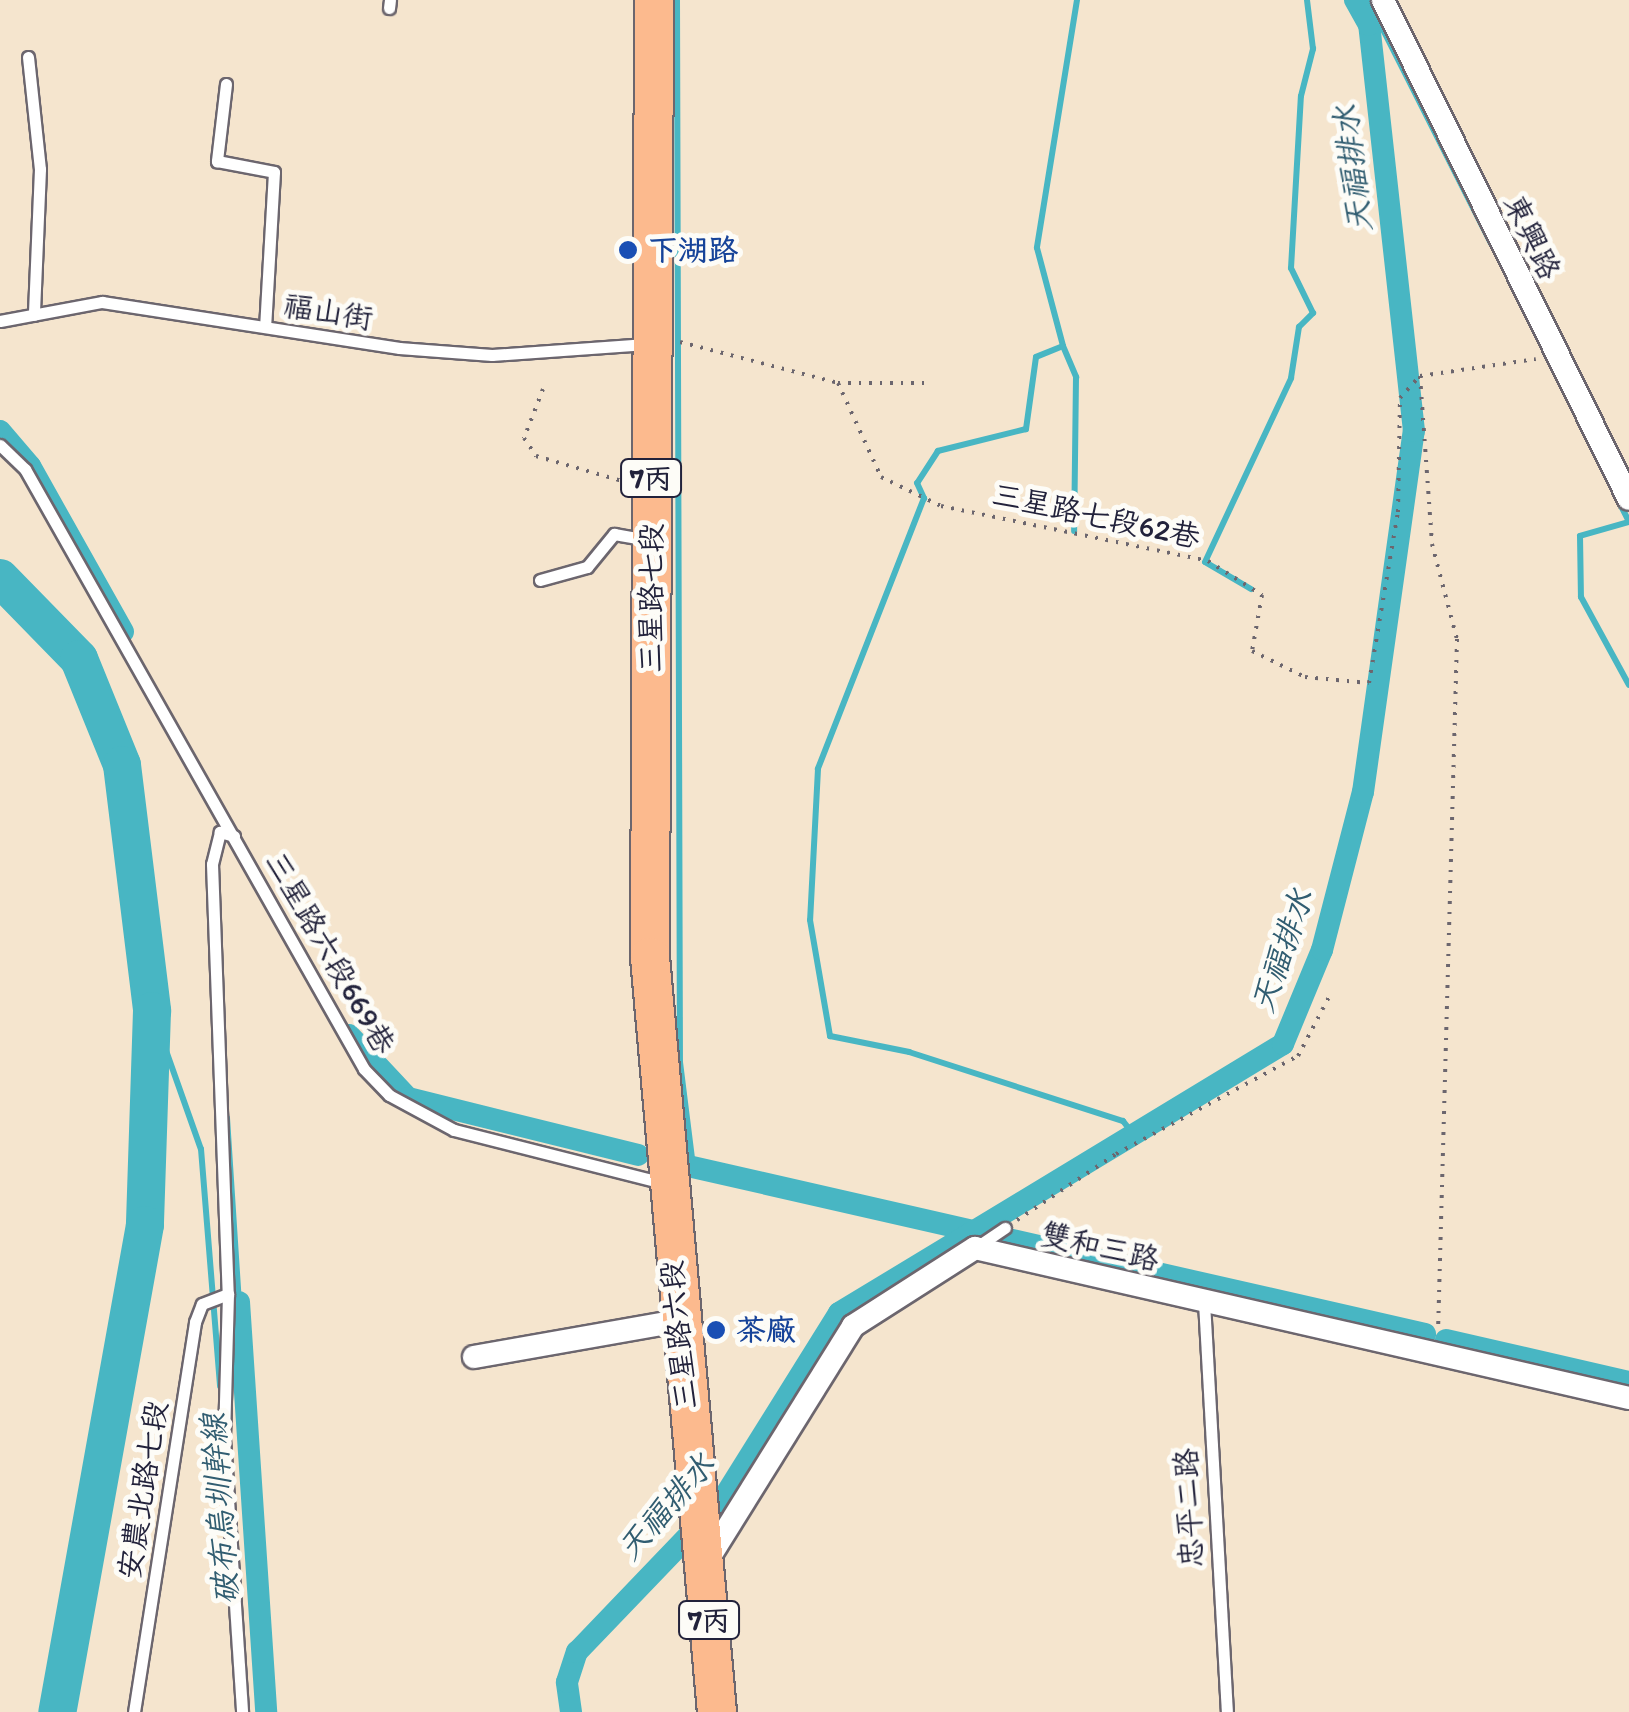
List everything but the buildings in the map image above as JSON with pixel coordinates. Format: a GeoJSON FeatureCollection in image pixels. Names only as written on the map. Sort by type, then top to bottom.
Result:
{"type":"FeatureCollection","features":[{"type":"Feature","properties":{"kind":"main road","name":"三星路七段"},"geometry":{"type":"LineString","coordinates":[[650,957],[654,0]]}},
{"type":"Feature","properties":{"kind":"main road","name":"三星路六段"},"geometry":{"type":"LineString","coordinates":[[650,957],[663,1167],[718,1712]]}},
{"type":"Feature","properties":{"kind":"street","name":"東興路"},"geometry":{"type":"LineString","coordinates":[[1383,0],[1629,499]]}},
{"type":"Feature","properties":{"kind":"street"},"geometry":{"type":"LineString","coordinates":[[704,1566],[853,1326],[982,1243]]}},
{"type":"Feature","properties":{"kind":"street","name":"雙和三路"},"geometry":{"type":"LineString","coordinates":[[982,1243],[1204,1302],[1629,1398]]}},
{"type":"Feature","properties":{"kind":"street"},"geometry":{"type":"LineString","coordinates":[[474,1357],[678,1322]]}},
{"type":"Feature","properties":{"kind":"lane"},"geometry":{"type":"LineString","coordinates":[[28,57],[40,170],[34,315]]}},
{"type":"Feature","properties":{"kind":"lane"},"geometry":{"type":"LineString","coordinates":[[226,84],[217,162],[274,172],[265,327]]}},
{"type":"Feature","properties":{"kind":"lane","name":"福山街"},"geometry":{"type":"LineString","coordinates":[[0,321],[102,302],[492,355],[651,339]]}},
{"type":"Feature","properties":{"kind":"lane","name":"三星路六段669巷"},"geometry":{"type":"LineString","coordinates":[[0,445],[25,469],[237,839],[344,1037],[389,1095],[454,1130],[663,1167]]}},
{"type":"Feature","properties":{"kind":"lane"},"geometry":{"type":"LineString","coordinates":[[540,580],[587,567],[614,534],[652,541]]}},
{"type":"Feature","properties":{"kind":"lane"},"geometry":{"type":"LineString","coordinates":[[237,839],[220,832],[212,864],[228,1294],[224,1439],[242,1712]]}},
{"type":"Feature","properties":{"kind":"lane"},"geometry":{"type":"LineString","coordinates":[[982,1243],[1005,1228]]}},
{"type":"Feature","properties":{"kind":"lane","name":"安農北路七段"},"geometry":{"type":"LineString","coordinates":[[134,1712],[195,1322],[202,1304],[228,1294]]}},
{"type":"Feature","properties":{"kind":"lane","name":"忠平二路"},"geometry":{"type":"LineString","coordinates":[[1204,1302],[1226,1712]]}},
{"type":"Feature","properties":{"kind":"path"},"geometry":{"type":"LineString","coordinates":[[651,339],[838,383],[926,383]]}},
{"type":"Feature","properties":{"kind":"path"},"geometry":{"type":"LineString","coordinates":[[1438,1326],[1457,639],[1432,544],[1419,378],[1558,356]]}},
{"type":"Feature","properties":{"kind":"path","name":"三星路七段62巷"},"geometry":{"type":"LineString","coordinates":[[838,383],[881,477],[941,506],[1208,561],[1262,595],[1252,651],[1305,677],[1369,684],[1398,512],[1402,397],[1419,378]]}},
{"type":"Feature","properties":{"kind":"path"},"geometry":{"type":"LineString","coordinates":[[542,390],[524,438],[536,456],[651,488]]}},
{"type":"Feature","properties":{"kind":"path"},"geometry":{"type":"LineString","coordinates":[[1005,1228],[1116,1154],[1298,1056],[1330,994]]}},
{"type":"Feature","properties":{"kind":"waterway"},"geometry":{"type":"LineString","coordinates":[[677,0],[680,1062],[693,1167]]}},
{"type":"Feature","properties":{"kind":"waterway"},"geometry":{"type":"LineString","coordinates":[[1077,0],[1037,248],[1063,346],[1036,357],[1026,429],[938,451],[917,483],[924,498],[818,769],[810,920],[830,1036],[909,1052],[1123,1121],[1134,1135]]}},
{"type":"Feature","properties":{"kind":"waterway"},"geometry":{"type":"LineString","coordinates":[[1251,589],[1205,562],[1291,378],[1299,327],[1313,313],[1291,268],[1301,96],[1313,49],[1307,0]]}},
{"type":"Feature","properties":{"kind":"waterway","name":"天福排水"},"geometry":{"type":"LineString","coordinates":[[571,1712],[567,1682],[577,1652],[721,1502],[839,1313],[1283,1044],[1322,950],[1363,792],[1414,431],[1369,25],[1355,0]]}},
{"type":"Feature","properties":{"kind":"waterway"},"geometry":{"type":"LineString","coordinates":[[1368,0],[1491,244]]}},
{"type":"Feature","properties":{"kind":"waterway"},"geometry":{"type":"LineString","coordinates":[[1063,346],[1076,377],[1074,531]]}},
{"type":"Feature","properties":{"kind":"waterway"},"geometry":{"type":"LineString","coordinates":[[0,431],[30,466],[123,632]]}},
{"type":"Feature","properties":{"kind":"waterway"},"geometry":{"type":"LineString","coordinates":[[1619,502],[1629,522]]}},
{"type":"Feature","properties":{"kind":"waterway"},"geometry":{"type":"LineString","coordinates":[[1629,522],[1580,536],[1581,597],[1629,685]]}},
{"type":"Feature","properties":{"kind":"waterway"},"geometry":{"type":"LineString","coordinates":[[0,578],[79,659],[122,765],[152,1011],[145,1225],[57,1712]]}},
{"type":"Feature","properties":{"kind":"waterway","name":"破布烏圳幹線"},"geometry":{"type":"LineString","coordinates":[[152,1011],[201,1149],[220,1386]]}},
{"type":"Feature","properties":{"kind":"waterway"},"geometry":{"type":"LineString","coordinates":[[349,1035],[408,1098],[638,1155]]}},
{"type":"Feature","properties":{"kind":"waterway"},"geometry":{"type":"LineString","coordinates":[[227,1118],[239,1302]]}},
{"type":"Feature","properties":{"kind":"waterway"},"geometry":{"type":"LineString","coordinates":[[688,1166],[1425,1334]]}},
{"type":"Feature","properties":{"kind":"waterway","name":"破布烏圳幹線"},"geometry":{"type":"LineString","coordinates":[[239,1302],[266,1712]]}},
{"type":"Feature","properties":{"kind":"waterway"},"geometry":{"type":"LineString","coordinates":[[1446,1340],[1629,1382]]}},
{"type":"Feature","properties":{"kind":"place","name":"下湖路"},"geometry":{"type":"Point","coordinates":[628,250]}},
{"type":"Feature","properties":{"kind":"place","name":"茶廠"},"geometry":{"type":"Point","coordinates":[716,1330]}}]}
